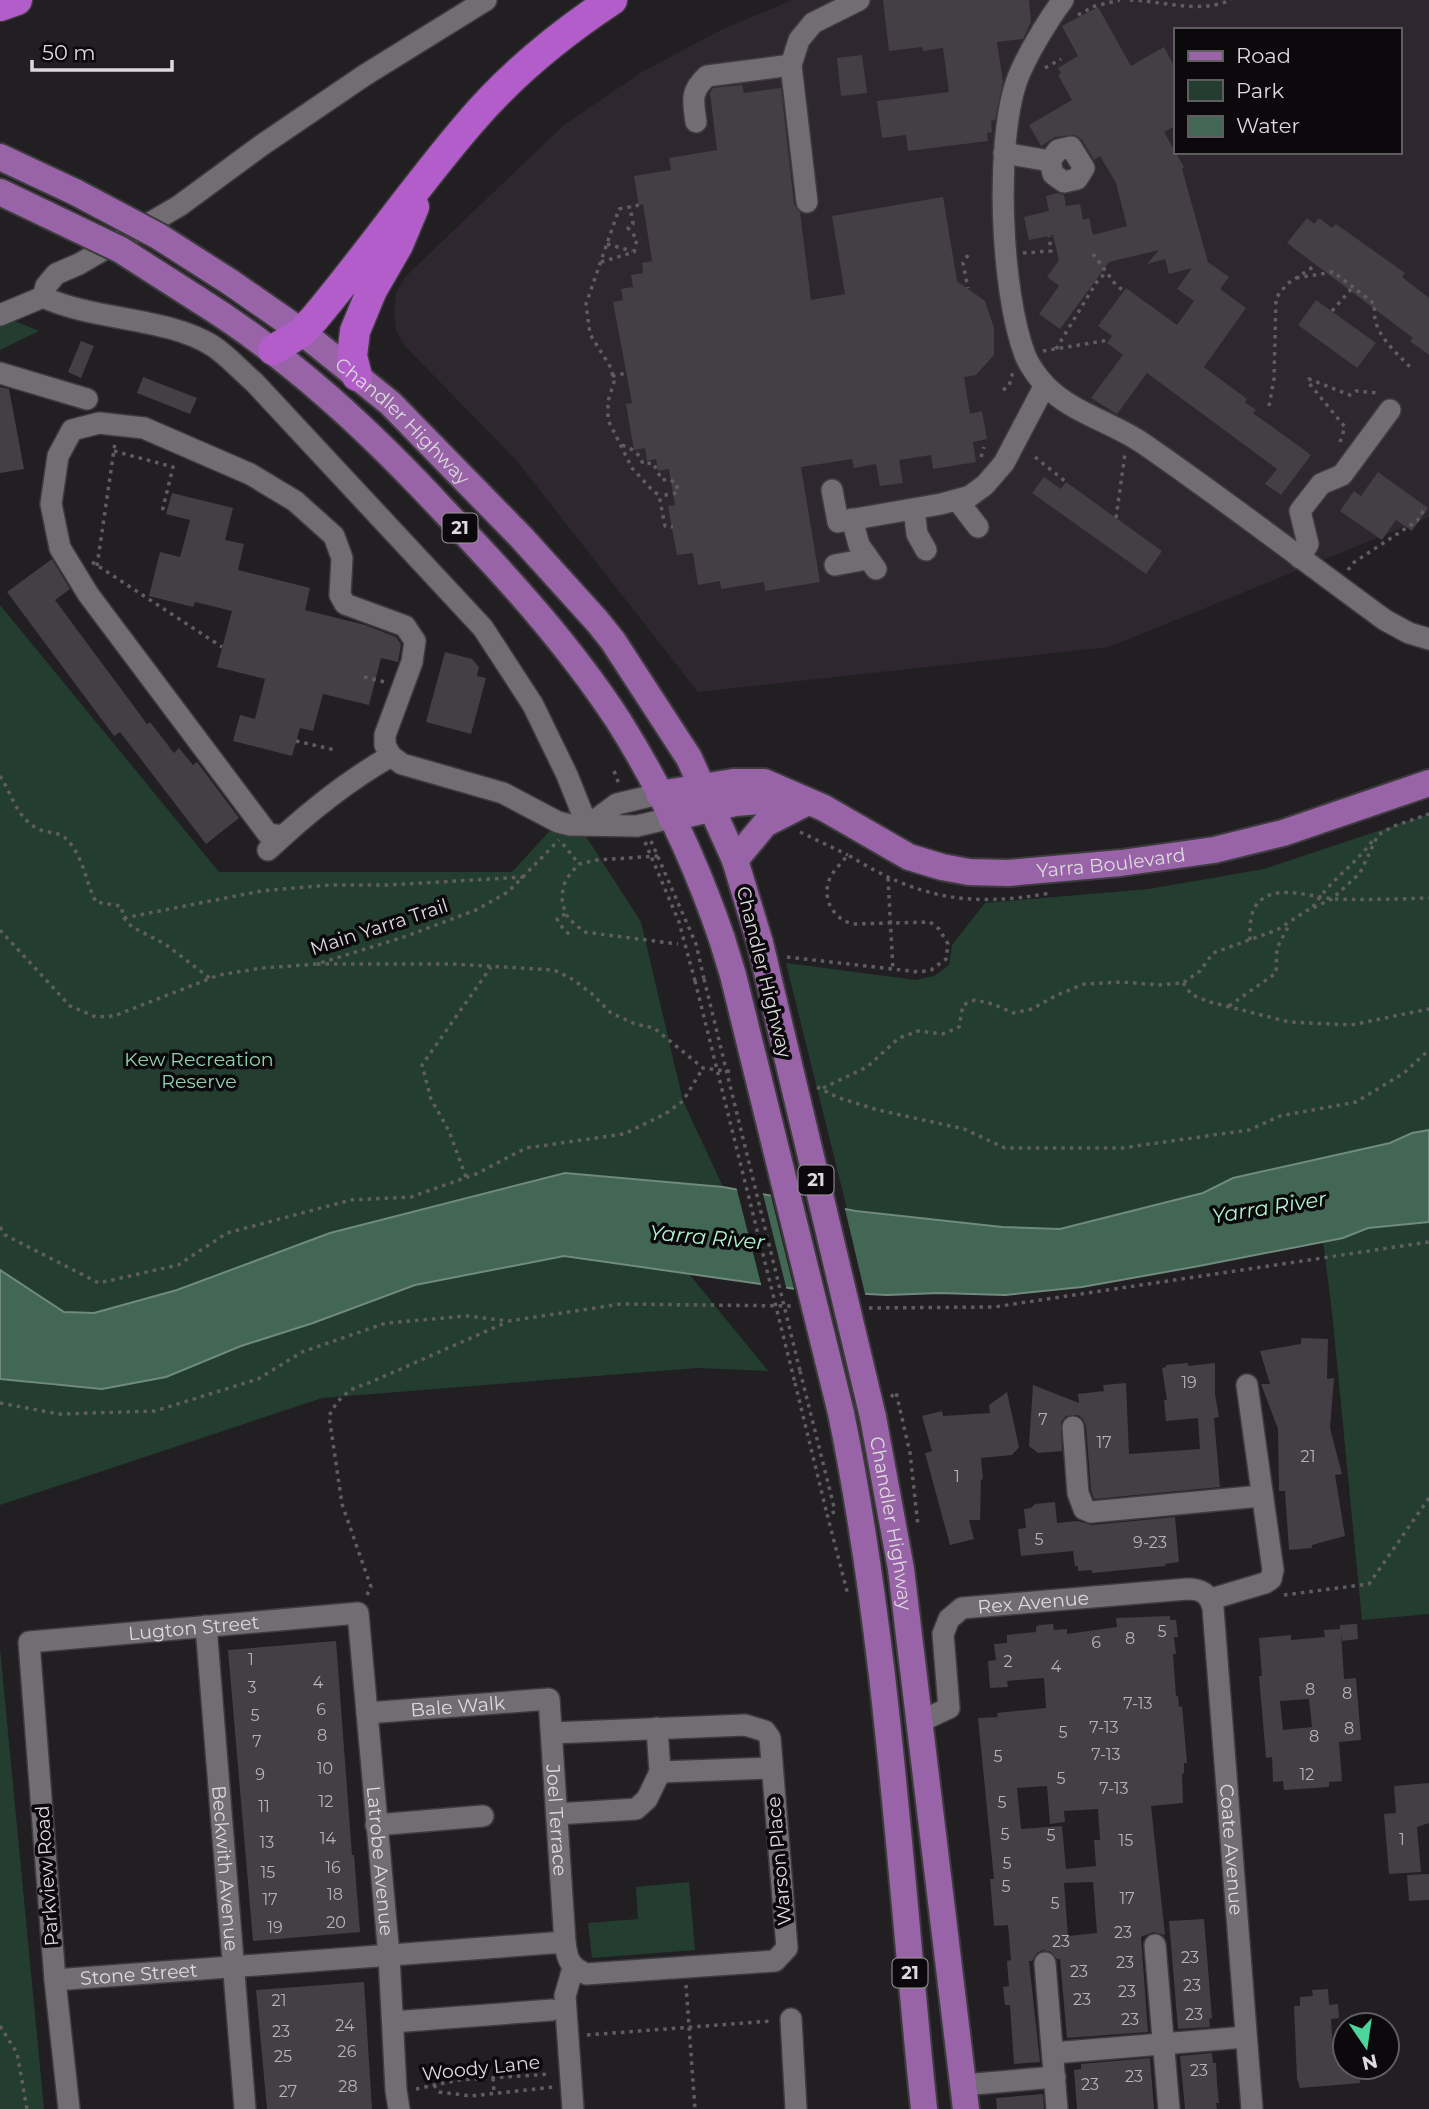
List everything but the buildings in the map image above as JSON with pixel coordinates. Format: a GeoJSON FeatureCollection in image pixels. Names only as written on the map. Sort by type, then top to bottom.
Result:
{"type":"FeatureCollection","features":[{"type":"Feature","properties":{"kind":"highway"},"geometry":{"type":"LineString","coordinates":[[0,6],[17,0]]}},
{"type":"Feature","properties":{"kind":"highway"},"geometry":{"type":"LineString","coordinates":[[273,350],[302,332],[467,125],[530,62],[573,26],[612,0]]}},
{"type":"Feature","properties":{"kind":"highway"},"geometry":{"type":"LineString","coordinates":[[357,376],[352,356],[355,331],[372,290],[398,245],[428,174]]}},
{"type":"Feature","properties":{"kind":"main road","name":"Chandler Highway"},"geometry":{"type":"LineString","coordinates":[[0,156],[158,236],[302,332],[357,376],[416,429],[521,537],[597,621],[683,747],[735,860],[760,943],[873,1417],[901,1569],[964,2097]]}},
{"type":"Feature","properties":{"kind":"main road","name":"Chandler Highway"},"geometry":{"type":"LineString","coordinates":[[0,192],[121,250],[199,300],[273,350],[367,431],[496,565],[585,673],[618,721],[659,794],[701,880],[740,1001],[841,1413],[856,1487],[874,1606],[924,2109]]}},
{"type":"Feature","properties":{"kind":"main road","name":"Yarra Boulevard"},"geometry":{"type":"LineString","coordinates":[[671,818],[707,797],[758,781],[772,784],[806,799],[909,857],[969,872],[1008,873],[1121,863],[1214,850],[1306,826],[1429,783]]}},
{"type":"Feature","properties":{"kind":"main road","name":"Yarra Boulevard"},"geometry":{"type":"LineString","coordinates":[[659,794],[707,797]]}},
{"type":"Feature","properties":{"kind":"main road"},"geometry":{"type":"LineString","coordinates":[[735,860],[765,824],[806,799]]}},
{"type":"Feature","properties":{"kind":"street"},"geometry":{"type":"LineString","coordinates":[[43,297],[46,286],[56,274],[79,264],[179,206],[365,75],[486,0]]}},
{"type":"Feature","properties":{"kind":"street"},"geometry":{"type":"LineString","coordinates":[[807,202],[791,65],[799,40],[813,23],[859,0]]}},
{"type":"Feature","properties":{"kind":"street"},"geometry":{"type":"LineString","coordinates":[[1070,8],[1049,19],[1016,82],[1004,153],[1006,241],[1013,314],[1026,358],[1045,385],[1073,405],[1128,434],[1385,620],[1409,633],[1429,639]]}},
{"type":"Feature","properties":{"kind":"street"},"geometry":{"type":"LineString","coordinates":[[696,122],[693,97],[697,85],[707,76],[791,65]]}},
{"type":"Feature","properties":{"kind":"street"},"geometry":{"type":"LineString","coordinates":[[1004,153],[1051,161]]}},
{"type":"Feature","properties":{"kind":"street"},"geometry":{"type":"LineString","coordinates":[[0,315],[43,297],[66,307],[187,335],[214,347],[254,382],[483,628],[533,705],[589,824]]}},
{"type":"Feature","properties":{"kind":"street"},"geometry":{"type":"LineString","coordinates":[[0,373],[87,399]]}},
{"type":"Feature","properties":{"kind":"street"},"geometry":{"type":"LineString","coordinates":[[832,490],[838,522],[958,501],[985,485],[998,470],[1045,385]]}},
{"type":"Feature","properties":{"kind":"street"},"geometry":{"type":"LineString","coordinates":[[1300,558],[1308,544],[1300,511],[1321,484],[1342,475],[1385,402]]}},
{"type":"Feature","properties":{"kind":"street"},"geometry":{"type":"LineString","coordinates":[[391,756],[355,776],[307,813],[275,843],[88,594],[60,548],[51,504],[58,456],[72,430],[99,423],[144,428],[250,474],[295,501],[334,536],[342,558],[340,595],[345,604],[405,626],[415,640],[412,662],[386,735],[385,746],[391,756],[402,764],[503,793],[558,822],[575,825],[637,826],[671,818]]}},
{"type":"Feature","properties":{"kind":"street"},"geometry":{"type":"LineString","coordinates":[[958,501],[978,527]]}},
{"type":"Feature","properties":{"kind":"street"},"geometry":{"type":"LineString","coordinates":[[914,509],[917,534],[926,550]]}},
{"type":"Feature","properties":{"kind":"street"},"geometry":{"type":"LineString","coordinates":[[835,565],[872,564],[859,545],[852,519]]}},
{"type":"Feature","properties":{"kind":"street"},"geometry":{"type":"LineString","coordinates":[[589,824],[617,804],[659,794]]}},
{"type":"Feature","properties":{"kind":"street"},"geometry":{"type":"LineString","coordinates":[[1073,1427],[1078,1493],[1084,1509],[1091,1512],[1261,1496],[1247,1385]]}},
{"type":"Feature","properties":{"kind":"street","name":"Rex Avenue"},"geometry":{"type":"LineString","coordinates":[[919,1722],[950,1718],[943,1628],[956,1612],[973,1605],[1186,1589],[1207,1596],[1258,1586],[1271,1579],[1273,1570],[1261,1496]]}},
{"type":"Feature","properties":{"kind":"street","name":"Coate Avenue"},"geometry":{"type":"LineString","coordinates":[[1207,1596],[1213,1608],[1252,2109]]}},
{"type":"Feature","properties":{"kind":"street","name":"Lugton Street"},"geometry":{"type":"LineString","coordinates":[[29,1642],[358,1613]]}},
{"type":"Feature","properties":{"kind":"street","name":"Latrobe Avenue"},"geometry":{"type":"LineString","coordinates":[[358,1613],[389,1956],[397,2100]]}},
{"type":"Feature","properties":{"kind":"street","name":"Beckwith Avenue"},"geometry":{"type":"LineString","coordinates":[[206,1626],[245,2109]]}},
{"type":"Feature","properties":{"kind":"street","name":"Parkview Road"},"geometry":{"type":"LineString","coordinates":[[29,1642],[55,1980],[69,2109]]}},
{"type":"Feature","properties":{"kind":"street","name":"Bale Walk"},"geometry":{"type":"LineString","coordinates":[[367,1713],[549,1699]]}},
{"type":"Feature","properties":{"kind":"street","name":"Joel Terrace"},"geometry":{"type":"LineString","coordinates":[[549,1699],[565,1942]]}},
{"type":"Feature","properties":{"kind":"street","name":"Warson Place"},"geometry":{"type":"LineString","coordinates":[[551,1733],[746,1725],[765,1731],[770,1738],[787,1948],[775,1961],[586,1974],[573,1968]]}},
{"type":"Feature","properties":{"kind":"street"},"geometry":{"type":"LineString","coordinates":[[557,1814],[636,1809],[647,1799],[660,1772],[657,1728]]}},
{"type":"Feature","properties":{"kind":"street"},"geometry":{"type":"LineString","coordinates":[[660,1772],[771,1768]]}},
{"type":"Feature","properties":{"kind":"street"},"geometry":{"type":"LineString","coordinates":[[376,1825],[483,1816]]}},
{"type":"Feature","properties":{"kind":"street"},"geometry":{"type":"LineString","coordinates":[[389,1956],[565,1942],[567,1959],[573,1968],[565,1996],[573,2109]]}},
{"type":"Feature","properties":{"kind":"street"},"geometry":{"type":"LineString","coordinates":[[1155,1945],[1169,2109]]}},
{"type":"Feature","properties":{"kind":"street","name":"Stone Street"},"geometry":{"type":"LineString","coordinates":[[55,1980],[389,1956]]}},
{"type":"Feature","properties":{"kind":"street"},"geometry":{"type":"LineString","coordinates":[[1045,1963],[1057,2109]]}},
{"type":"Feature","properties":{"kind":"street"},"geometry":{"type":"LineString","coordinates":[[393,2022],[552,2010]]}},
{"type":"Feature","properties":{"kind":"street"},"geometry":{"type":"LineString","coordinates":[[791,2019],[796,2109]]}},
{"type":"Feature","properties":{"kind":"street"},"geometry":{"type":"LineString","coordinates":[[1053,2053],[1246,2037]]}},
{"type":"Feature","properties":{"kind":"street"},"geometry":{"type":"LineString","coordinates":[[964,2097],[1055,2077]]}},
{"type":"Feature","properties":{"kind":"street"},"geometry":{"type":"LineString","coordinates":[[571,2079],[579,2088],[580,2109]]}},
{"type":"Feature","properties":{"kind":"path"},"geometry":{"type":"LineString","coordinates":[[1070,8],[1120,0]]}},
{"type":"Feature","properties":{"kind":"path"},"geometry":{"type":"LineString","coordinates":[[1130,0],[1192,6],[1216,5],[1231,0]]}},
{"type":"Feature","properties":{"kind":"path"},"geometry":{"type":"LineString","coordinates":[[1040,68],[1044,57]]}},
{"type":"Feature","properties":{"kind":"path"},"geometry":{"type":"LineString","coordinates":[[639,205],[619,209],[586,304],[590,334],[611,368],[614,382],[608,401],[608,421],[632,468],[660,496],[665,526],[673,527]]}},
{"type":"Feature","properties":{"kind":"path"},"geometry":{"type":"LineString","coordinates":[[630,207],[632,224],[628,228],[637,239],[634,252]]}},
{"type":"Feature","properties":{"kind":"path"},"geometry":{"type":"LineString","coordinates":[[1021,242],[1022,253],[1051,251],[1049,236]]}},
{"type":"Feature","properties":{"kind":"path"},"geometry":{"type":"LineString","coordinates":[[607,244],[634,252]]}},
{"type":"Feature","properties":{"kind":"path"},"geometry":{"type":"LineString","coordinates":[[600,262],[634,252]]}},
{"type":"Feature","properties":{"kind":"path"},"geometry":{"type":"LineString","coordinates":[[1093,254],[1116,285],[1124,291]]}},
{"type":"Feature","properties":{"kind":"path"},"geometry":{"type":"LineString","coordinates":[[968,255],[963,263],[968,288]]}},
{"type":"Feature","properties":{"kind":"path"},"geometry":{"type":"LineString","coordinates":[[1269,406],[1274,379],[1276,298],[1287,284],[1316,265]]}},
{"type":"Feature","properties":{"kind":"path"},"geometry":{"type":"LineString","coordinates":[[1056,349],[1096,283],[1107,271]]}},
{"type":"Feature","properties":{"kind":"path"},"geometry":{"type":"LineString","coordinates":[[1296,278],[1333,272],[1375,304],[1373,318],[1378,328],[1410,368]]}},
{"type":"Feature","properties":{"kind":"path"},"geometry":{"type":"LineString","coordinates":[[1332,312],[1353,287]]}},
{"type":"Feature","properties":{"kind":"path"},"geometry":{"type":"LineString","coordinates":[[1037,351],[1109,340]]}},
{"type":"Feature","properties":{"kind":"path"},"geometry":{"type":"LineString","coordinates":[[1003,390],[1009,386],[1015,365]]}},
{"type":"Feature","properties":{"kind":"path"},"geometry":{"type":"LineString","coordinates":[[612,376],[627,373]]}},
{"type":"Feature","properties":{"kind":"path"},"geometry":{"type":"LineString","coordinates":[[1337,453],[1345,427],[1308,382],[1309,379],[1350,395],[1356,391],[1385,402]]}},
{"type":"Feature","properties":{"kind":"path"},"geometry":{"type":"LineString","coordinates":[[97,566],[118,425]]}},
{"type":"Feature","properties":{"kind":"path"},"geometry":{"type":"LineString","coordinates":[[1116,518],[1128,434]]}},
{"type":"Feature","properties":{"kind":"path"},"geometry":{"type":"LineString","coordinates":[[621,444],[635,451],[643,464],[653,463],[662,480],[669,479],[677,484],[677,493],[660,496]]}},
{"type":"Feature","properties":{"kind":"path"},"geometry":{"type":"LineString","coordinates":[[114,451],[173,467],[162,512]]}},
{"type":"Feature","properties":{"kind":"path"},"geometry":{"type":"LineString","coordinates":[[1035,457],[1066,482]]}},
{"type":"Feature","properties":{"kind":"path"},"geometry":{"type":"LineString","coordinates":[[1347,575],[1353,563],[1417,521],[1424,510]]}},
{"type":"Feature","properties":{"kind":"path"},"geometry":{"type":"LineString","coordinates":[[87,559],[222,648]]}},
{"type":"Feature","properties":{"kind":"path"},"geometry":{"type":"LineString","coordinates":[[364,677],[389,683],[402,690]]}},
{"type":"Feature","properties":{"kind":"path"},"geometry":{"type":"LineString","coordinates":[[296,741],[335,750]]}},
{"type":"Feature","properties":{"kind":"path"},"geometry":{"type":"LineString","coordinates":[[0,776],[13,805],[37,829],[64,836],[82,863],[96,902],[121,906],[124,918],[132,927],[165,944],[211,979]]}},
{"type":"Feature","properties":{"kind":"path"},"geometry":{"type":"LineString","coordinates":[[1311,908],[1320,895],[1353,865],[1374,838],[1394,826],[1429,814]]}},
{"type":"Feature","properties":{"kind":"path"},"geometry":{"type":"LineString","coordinates":[[794,832],[807,834],[848,855]]}},
{"type":"Feature","properties":{"kind":"path"},"geometry":{"type":"LineString","coordinates":[[823,1088],[867,1067],[899,1038],[918,1031],[943,1034],[959,1027],[963,1005],[975,1000],[1013,1013],[1032,1009],[1084,984],[1183,983],[1200,971],[1213,953],[1277,930],[1311,908],[1332,899],[1360,873],[1374,838]]}},
{"type":"Feature","properties":{"kind":"path","name":"Main Yarra Trail"},"geometry":{"type":"LineString","coordinates":[[0,930],[70,1006],[96,1017],[114,1016],[228,973],[317,964],[407,936],[476,910],[508,892],[557,843],[564,844],[579,864]]}},
{"type":"Feature","properties":{"kind":"path"},"geometry":{"type":"LineString","coordinates":[[678,944],[584,932],[565,914],[562,903],[562,891],[570,874],[579,864],[597,860],[658,856],[694,939],[835,1512],[827,1514]]}},
{"type":"Feature","properties":{"kind":"path"},"geometry":{"type":"LineString","coordinates":[[652,857],[679,922],[695,981],[849,1602]]}},
{"type":"Feature","properties":{"kind":"path"},"geometry":{"type":"LineString","coordinates":[[124,918],[261,891],[330,885],[388,885],[524,877]]}},
{"type":"Feature","properties":{"kind":"path"},"geometry":{"type":"LineString","coordinates":[[888,878],[893,970]]}},
{"type":"Feature","properties":{"kind":"path"},"geometry":{"type":"LineString","coordinates":[[1250,940],[1251,918],[1255,906],[1263,898],[1291,892],[1332,899],[1429,898]]}},
{"type":"Feature","properties":{"kind":"path"},"geometry":{"type":"LineString","coordinates":[[787,957],[919,972],[931,970],[946,958],[948,944],[939,929],[930,922],[853,924],[845,922],[835,914],[828,898]]}},
{"type":"Feature","properties":{"kind":"path"},"geometry":{"type":"LineString","coordinates":[[565,914],[557,919],[573,937]]}},
{"type":"Feature","properties":{"kind":"path"},"geometry":{"type":"LineString","coordinates":[[1227,1007],[1276,973],[1277,948],[1291,921]]}},
{"type":"Feature","properties":{"kind":"path"},"geometry":{"type":"LineString","coordinates":[[317,964],[453,964],[554,971],[572,979],[611,1013],[635,1024],[654,1028],[703,1068],[743,1073]]}},
{"type":"Feature","properties":{"kind":"path"},"geometry":{"type":"LineString","coordinates":[[466,1177],[449,1131],[431,1099],[422,1065],[491,967]]}},
{"type":"Feature","properties":{"kind":"path"},"geometry":{"type":"LineString","coordinates":[[1183,983],[1192,995],[1227,1007],[1289,1022],[1351,1025],[1429,1009]]}},
{"type":"Feature","properties":{"kind":"path"},"geometry":{"type":"LineString","coordinates":[[810,1085],[823,1088],[839,1098],[878,1110],[964,1129],[1005,1148],[1122,1148],[1249,1130],[1280,1116],[1356,1102],[1404,1073],[1429,1050]]}},
{"type":"Feature","properties":{"kind":"path"},"geometry":{"type":"LineString","coordinates":[[0,1227],[5,1236],[99,1283],[178,1265],[227,1233],[351,1200],[411,1197],[466,1177],[526,1148],[624,1134],[666,1114],[682,1101],[703,1068]]}},
{"type":"Feature","properties":{"kind":"path"},"geometry":{"type":"LineString","coordinates":[[860,1308],[994,1307],[1429,1242]]}},
{"type":"Feature","properties":{"kind":"path"},"geometry":{"type":"LineString","coordinates":[[0,1403],[60,1414],[155,1411],[258,1378],[302,1352],[386,1322],[467,1316],[509,1321],[621,1304],[795,1307]]}},
{"type":"Feature","properties":{"kind":"path"},"geometry":{"type":"LineString","coordinates":[[358,1613],[371,1587],[342,1504],[329,1416],[337,1402],[350,1390],[379,1380],[509,1321]]}},
{"type":"Feature","properties":{"kind":"path"},"geometry":{"type":"LineString","coordinates":[[891,1397],[896,1392],[905,1429]]}},
{"type":"Feature","properties":{"kind":"path"},"geometry":{"type":"LineString","coordinates":[[811,1442],[818,1441]]}},
{"type":"Feature","properties":{"kind":"path"},"geometry":{"type":"LineString","coordinates":[[1275,1596],[1369,1584],[1429,1498]]}},
{"type":"Feature","properties":{"kind":"path"},"geometry":{"type":"LineString","coordinates":[[684,1968],[695,2109]]}},
{"type":"Feature","properties":{"kind":"path"},"geometry":{"type":"LineString","coordinates":[[586,2035],[791,2019]]}},
{"type":"Feature","properties":{"kind":"path"},"geometry":{"type":"LineString","coordinates":[[0,2026],[17,2053],[27,2109]]}},
{"type":"Feature","properties":{"kind":"path"},"geometry":{"type":"LineString","coordinates":[[493,2078],[494,2092]]}},
{"type":"Feature","properties":{"kind":"path"},"geometry":{"type":"LineString","coordinates":[[434,2085],[439,2092],[471,2096],[571,2079]]}},
{"type":"Feature","properties":{"kind":"path","name":"Woody Lane"},"geometry":{"type":"LineString","coordinates":[[397,2100],[434,2085],[459,2080],[571,2079]]}},
{"type":"Feature","properties":{"kind":"shaded area"},"geometry":{"type":"Polygon","coordinates":[[[792,0],[1429,0],[1429,517],[1109,647],[698,692],[517,461],[404,345],[396,330],[394,313],[396,293],[406,276],[564,125],[642,72],[721,30],[792,0]]]}},
{"type":"Feature","properties":{"kind":"green space"},"geometry":{"type":"Polygon","coordinates":[[[0,315],[39,331],[0,350],[0,315]]]}},
{"type":"Feature","properties":{"kind":"green space","name":"Kew Recreation Reserve"},"geometry":{"type":"Polygon","coordinates":[[[0,605],[219,872],[512,872],[569,810],[641,922],[683,1101],[723,1187],[565,1173],[330,1233],[177,1290],[94,1313],[64,1312],[2,1273],[0,605]]]}},
{"type":"Feature","properties":{"kind":"green space"},"geometry":{"type":"Polygon","coordinates":[[[1429,814],[1429,1130],[1412,1133],[1390,1143],[1233,1178],[1203,1193],[1060,1229],[1002,1227],[847,1209],[786,963],[916,980],[934,976],[949,965],[952,945],[985,903],[1149,889],[1264,869],[1429,814]]]}},
{"type":"Feature","properties":{"kind":"green space"},"geometry":{"type":"Polygon","coordinates":[[[1429,1222],[1429,1614],[1362,1620],[1323,1241],[1343,1238],[1368,1228],[1429,1222]]]}},
{"type":"Feature","properties":{"kind":"green space"},"geometry":{"type":"Polygon","coordinates":[[[564,1256],[689,1274],[768,1371],[697,1368],[322,1398],[0,1505],[0,1379],[54,1386],[241,1346],[313,1323],[415,1285],[564,1256]]]}},
{"type":"Feature","properties":{"kind":"green space"},"geometry":{"type":"Polygon","coordinates":[[[0,1649],[44,2109],[0,2109],[0,1649]]]}},
{"type":"Feature","properties":{"kind":"green space"},"geometry":{"type":"Polygon","coordinates":[[[689,1882],[695,1950],[592,1958],[588,1923],[638,1919],[636,1887],[689,1882]]]}},
{"type":"Feature","properties":{"kind":"water","name":"Yarra River"},"geometry":{"type":"Polygon","coordinates":[[[1429,1130],[1429,1222],[1368,1228],[1343,1238],[1082,1287],[1005,1295],[887,1295],[810,1291],[564,1256],[415,1285],[313,1323],[241,1346],[166,1377],[102,1389],[0,1379],[0,1270],[64,1312],[94,1313],[177,1290],[330,1233],[565,1173],[723,1187],[856,1211],[1002,1227],[1060,1229],[1203,1193],[1233,1178],[1390,1143],[1412,1133],[1429,1130]]]}},
{"type":"Feature","properties":{"kind":"pier"},"geometry":{"type":"Polygon","coordinates":[[[736,1186],[762,1190],[787,1291],[762,1288],[736,1186]]]}},
{"type":"Feature","properties":{"kind":"pier"},"geometry":{"type":"Polygon","coordinates":[[[770,1192],[844,1205],[866,1298],[795,1293],[770,1192]]]}}]}
